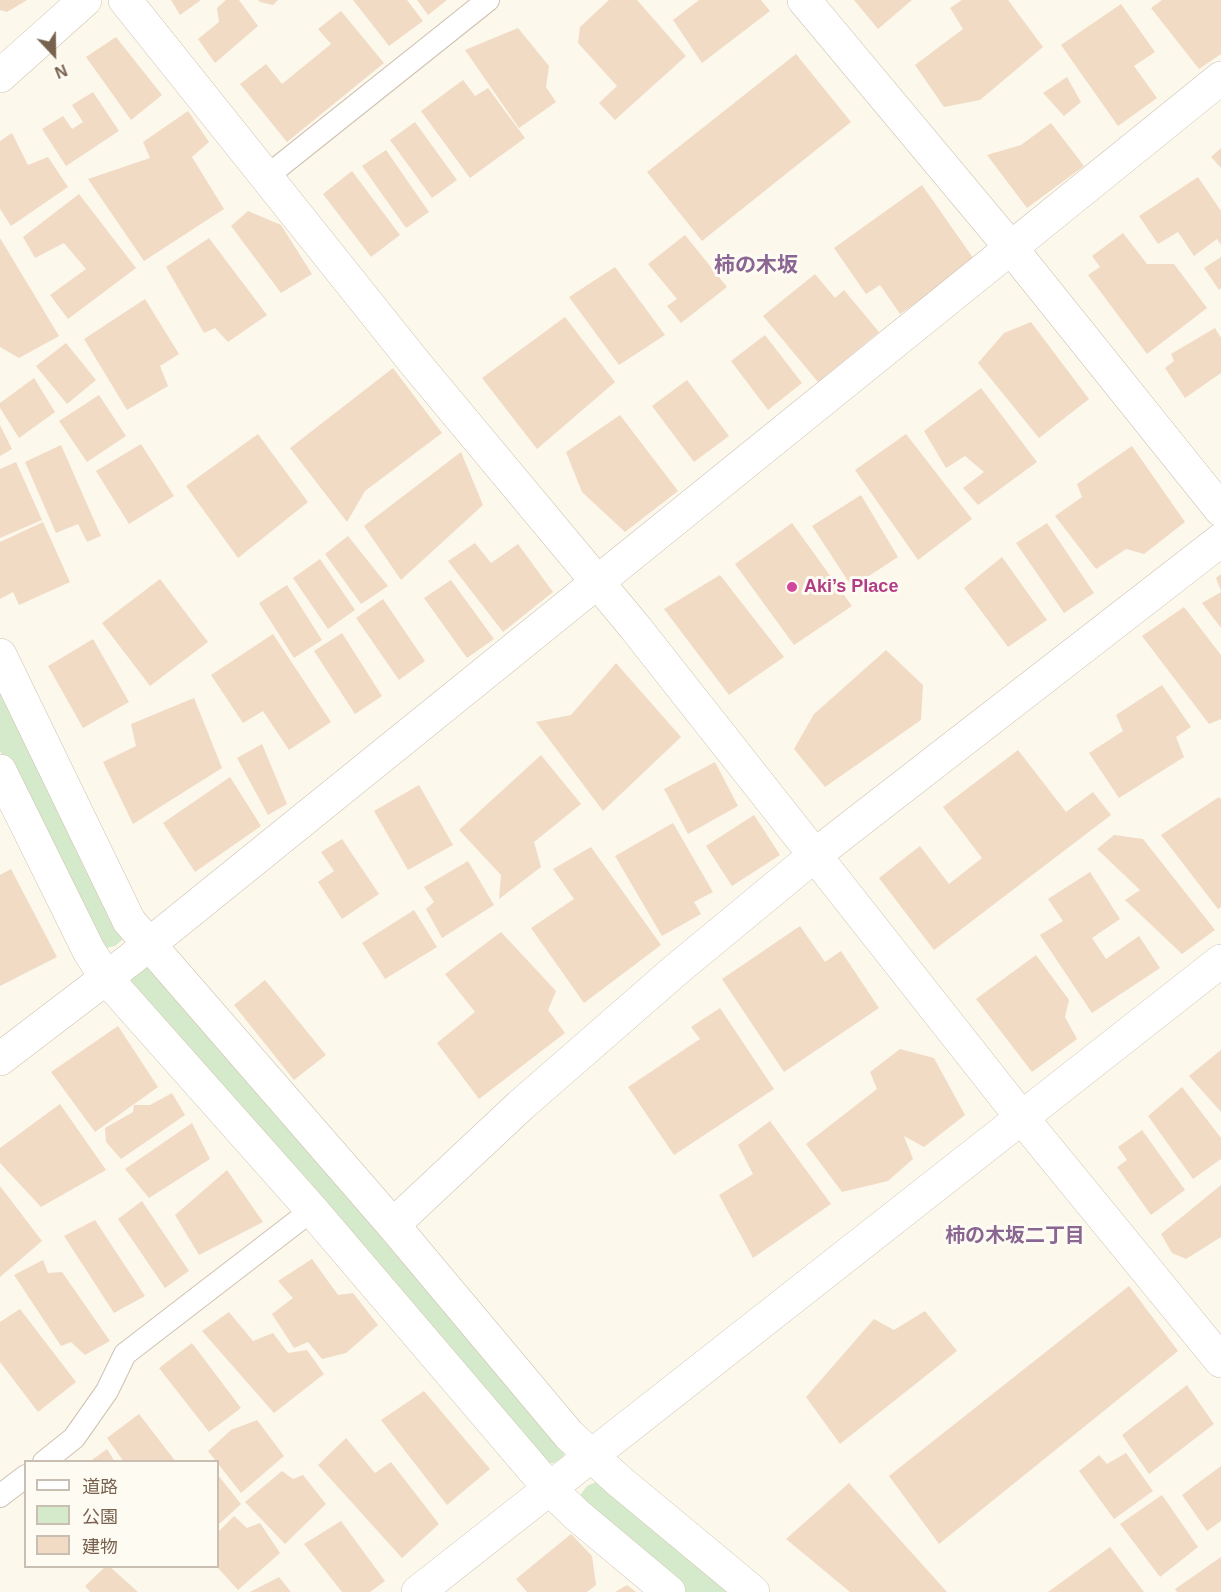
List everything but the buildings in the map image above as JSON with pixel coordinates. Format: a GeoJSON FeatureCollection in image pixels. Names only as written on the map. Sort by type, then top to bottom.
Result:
{"type":"FeatureCollection","features":[{"type":"Feature","properties":{"kind":"street"},"geometry":{"type":"LineString","coordinates":[[0,76],[85,0]]}},
{"type":"Feature","properties":{"kind":"street"},"geometry":{"type":"LineString","coordinates":[[125,0],[415,363],[634,626],[1022,1118],[1221,1361]]}},
{"type":"Feature","properties":{"kind":"street"},"geometry":{"type":"LineString","coordinates":[[804,0],[1011,248],[1221,510]]}},
{"type":"Feature","properties":{"kind":"street"},"geometry":{"type":"LineString","coordinates":[[0,1059],[107,979],[1221,78]]}},
{"type":"Feature","properties":{"kind":"street"},"geometry":{"type":"LineString","coordinates":[[393,1225],[539,1090],[677,969],[815,855],[1221,540]]}},
{"type":"Feature","properties":{"kind":"street"},"geometry":{"type":"LineString","coordinates":[[0,655],[129,921],[393,1225],[569,1435],[753,1592]]}},
{"type":"Feature","properties":{"kind":"street"},"geometry":{"type":"LineString","coordinates":[[0,771],[89,951],[107,979],[312,1210],[550,1489],[577,1515],[669,1592]]}},
{"type":"Feature","properties":{"kind":"street"},"geometry":{"type":"LineString","coordinates":[[418,1592],[1221,961]]}},
{"type":"Feature","properties":{"kind":"lane"},"geometry":{"type":"LineString","coordinates":[[266,177],[488,0]]}},
{"type":"Feature","properties":{"kind":"lane"},"geometry":{"type":"LineString","coordinates":[[45,1460],[74,1438],[107,1391],[125,1354],[312,1210]]}},
{"type":"Feature","properties":{"kind":"lane"},"geometry":{"type":"LineString","coordinates":[[0,1496],[24,1478]]}},
{"type":"Feature","properties":{"kind":"green space"},"geometry":{"type":"Polygon","coordinates":[[[0,671],[123,939],[115,946],[105,948],[94,937],[0,751],[0,671]]]}},
{"type":"Feature","properties":{"kind":"green space"},"geometry":{"type":"Polygon","coordinates":[[[153,966],[566,1448],[563,1457],[554,1463],[547,1463],[131,985],[132,977],[144,967],[153,966]]]}},
{"type":"Feature","properties":{"kind":"green space"},"geometry":{"type":"Polygon","coordinates":[[[596,1482],[606,1486],[735,1592],[686,1592],[586,1508],[581,1501],[581,1494],[587,1486],[596,1482]]]}},
{"type":"Feature","properties":{"kind":"place","name":"Aki’s Place"},"geometry":{"type":"Point","coordinates":[792,587]}},
{"type":"Feature","properties":{"kind":"district","name":"柿の木坂"},"geometry":{"type":"Point","coordinates":[756,266]}},
{"type":"Feature","properties":{"kind":"district","name":"柿の木坂二丁目"},"geometry":{"type":"Point","coordinates":[1015,1236]}}]}
